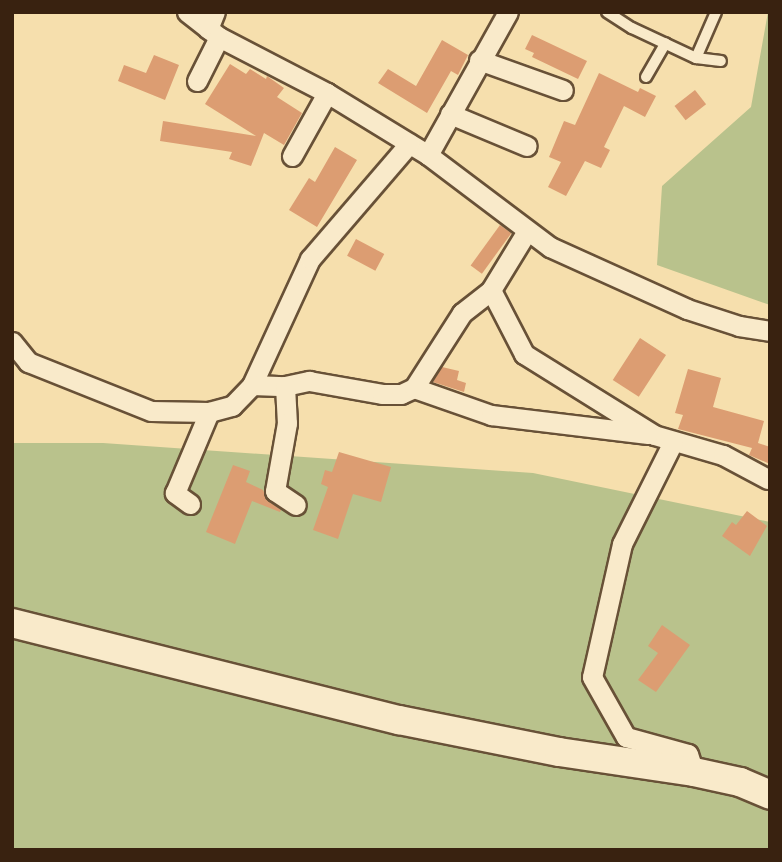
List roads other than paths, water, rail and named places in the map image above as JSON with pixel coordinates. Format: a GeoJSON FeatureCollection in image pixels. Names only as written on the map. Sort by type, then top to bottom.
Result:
{"type":"FeatureCollection","features":[{"type":"Feature","properties":{"kind":"street"},"geometry":{"type":"LineString","coordinates":[[187,12],[428,155],[550,247],[687,309],[739,326],[770,331]]}},
{"type":"Feature","properties":{"kind":"street"},"geometry":{"type":"LineString","coordinates":[[428,155],[505,14]]}},
{"type":"Feature","properties":{"kind":"street"},"geometry":{"type":"LineString","coordinates":[[197,81],[214,26]]}},
{"type":"Feature","properties":{"kind":"street"},"geometry":{"type":"LineString","coordinates":[[479,60],[563,90]]}},
{"type":"Feature","properties":{"kind":"street"},"geometry":{"type":"LineString","coordinates":[[292,156],[327,93]]}},
{"type":"Feature","properties":{"kind":"street"},"geometry":{"type":"LineString","coordinates":[[450,114],[527,146]]}},
{"type":"Feature","properties":{"kind":"street"},"geometry":{"type":"LineString","coordinates":[[12,342],[28,362],[151,411],[209,412],[232,406],[252,385],[310,259],[409,144]]}},
{"type":"Feature","properties":{"kind":"street"},"geometry":{"type":"LineString","coordinates":[[252,385],[285,386],[309,381],[382,394],[401,394],[414,388],[462,313],[491,290],[527,231]]}},
{"type":"Feature","properties":{"kind":"street"},"geometry":{"type":"LineString","coordinates":[[491,290],[524,354],[654,435],[723,455],[768,479]]}},
{"type":"Feature","properties":{"kind":"street"},"geometry":{"type":"LineString","coordinates":[[285,386],[287,424],[275,491],[296,505]]}},
{"type":"Feature","properties":{"kind":"street"},"geometry":{"type":"LineString","coordinates":[[414,388],[491,415],[654,435]]}},
{"type":"Feature","properties":{"kind":"street"},"geometry":{"type":"LineString","coordinates":[[190,504],[175,493],[209,412]]}},
{"type":"Feature","properties":{"kind":"street"},"geometry":{"type":"LineString","coordinates":[[673,442],[622,544],[592,677],[626,737],[688,754],[694,772]]}},
{"type":"Feature","properties":{"kind":"street"},"geometry":{"type":"LineString","coordinates":[[12,623],[399,720],[559,752],[694,772],[740,782],[770,795]]}},
{"type":"Feature","properties":{"kind":"lane"},"geometry":{"type":"LineString","coordinates":[[607,12],[696,58],[721,61]]}},
{"type":"Feature","properties":{"kind":"lane"},"geometry":{"type":"LineString","coordinates":[[696,58],[716,12]]}},
{"type":"Feature","properties":{"kind":"lane"},"geometry":{"type":"LineString","coordinates":[[646,77],[666,43]]}}]}
